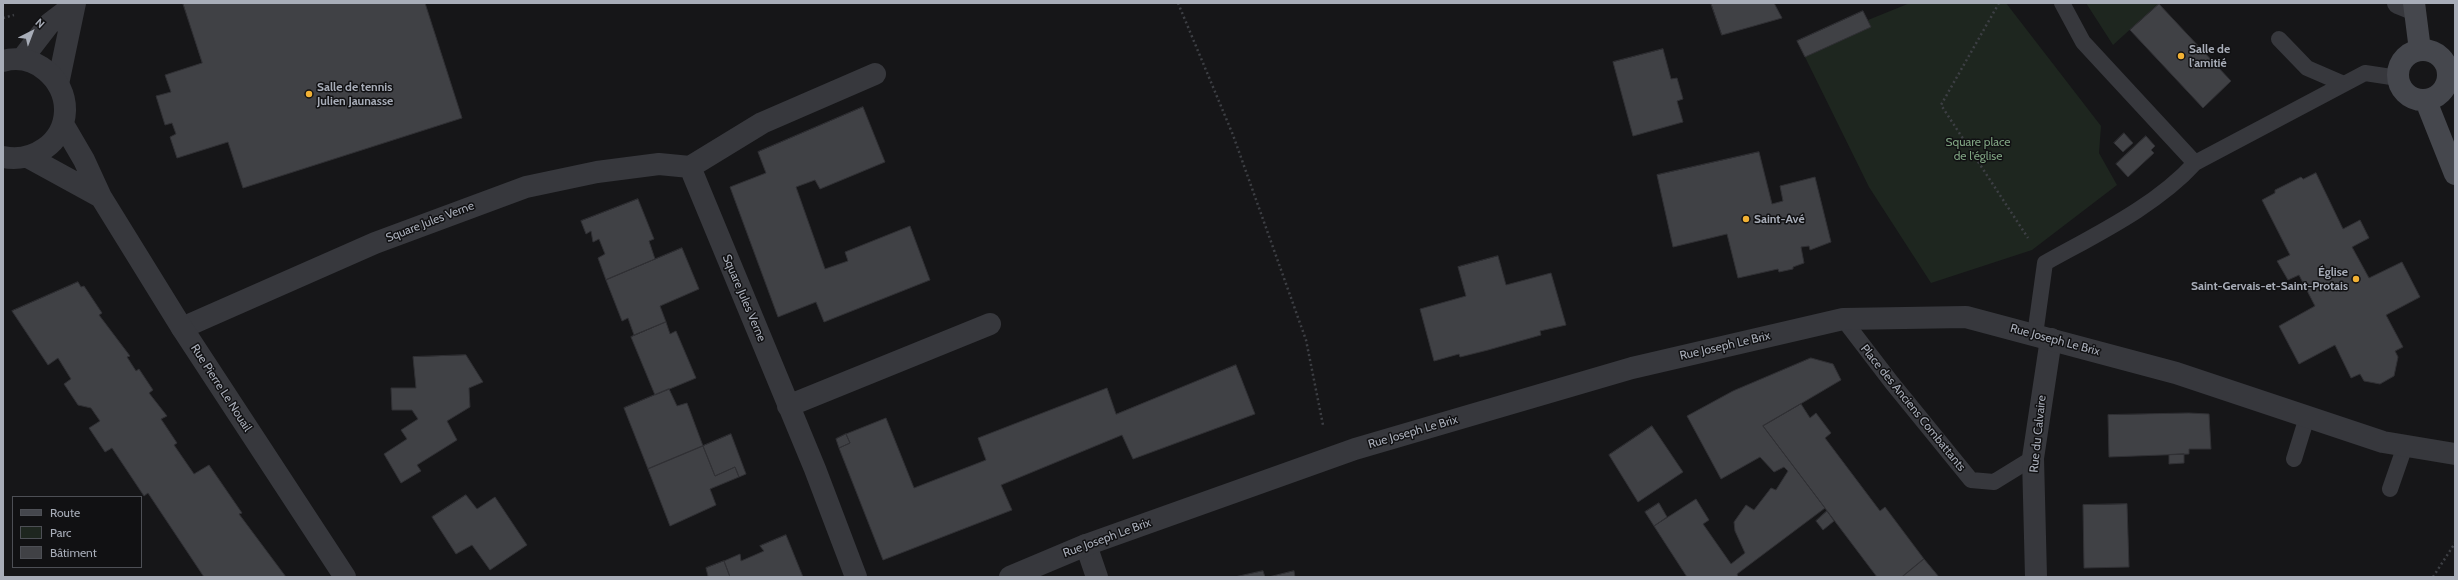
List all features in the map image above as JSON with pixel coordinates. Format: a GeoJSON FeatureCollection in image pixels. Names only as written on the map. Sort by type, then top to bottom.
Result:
{"type":"FeatureCollection","features":[{"type":"Feature","properties":{"kind":"main road"},"geometry":{"type":"LineString","coordinates":[[2408,5],[2420,50]]}},
{"type":"Feature","properties":{"kind":"main road"},"geometry":{"type":"LineString","coordinates":[[2420,50],[2440,55],[2452,74],[2446,87],[2438,97],[2426,101],[2407,96],[2398,78],[2399,65],[2407,54],[2420,50]]}},
{"type":"Feature","properties":{"kind":"main road"},"geometry":{"type":"LineString","coordinates":[[2426,101],[2455,174]]}},
{"type":"Feature","properties":{"kind":"street"},"geometry":{"type":"LineString","coordinates":[[12,60],[49,24],[74,4]]}},
{"type":"Feature","properties":{"kind":"street"},"geometry":{"type":"LineString","coordinates":[[58,84],[74,4]]}},
{"type":"Feature","properties":{"kind":"street"},"geometry":{"type":"LineString","coordinates":[[3,157],[12,159],[28,157],[44,150],[55,139],[63,124],[65,110],[58,84],[49,72],[36,64],[12,60]]}},
{"type":"Feature","properties":{"kind":"street"},"geometry":{"type":"LineString","coordinates":[[690,167],[762,123],[875,74]]}},
{"type":"Feature","properties":{"kind":"street","name":"Rue Pierre Le Nouail"},"geometry":{"type":"LineString","coordinates":[[63,124],[84,160],[101,198],[182,328],[345,577]]}},
{"type":"Feature","properties":{"kind":"street","name":"Rue Pierre Le Nouail"},"geometry":{"type":"LineString","coordinates":[[28,157],[101,198]]}},
{"type":"Feature","properties":{"kind":"street","name":"Square Jules Verne"},"geometry":{"type":"LineString","coordinates":[[182,328],[375,243],[526,186],[597,172],[659,164],[690,167],[856,577]]}},
{"type":"Feature","properties":{"kind":"street","name":"Rue Joseph Le Brix"},"geometry":{"type":"LineString","coordinates":[[1010,577],[1086,545],[1330,459],[1632,368],[1843,319],[1966,317],[2176,373],[2383,442],[2455,454]]}},
{"type":"Feature","properties":{"kind":"street"},"geometry":{"type":"LineString","coordinates":[[788,406],[990,324]]}},
{"type":"Feature","properties":{"kind":"street","name":"Rue du Calvaire"},"geometry":{"type":"LineString","coordinates":[[2036,577],[2033,458],[2043,337]]}},
{"type":"Feature","properties":{"kind":"street"},"geometry":{"type":"LineString","coordinates":[[1086,545],[1097,577]]}},
{"type":"Feature","properties":{"kind":"lane"},"geometry":{"type":"LineString","coordinates":[[2062,3],[2083,42],[2195,164]]}},
{"type":"Feature","properties":{"kind":"lane"},"geometry":{"type":"LineString","coordinates":[[2279,39],[2307,68],[2344,84]]}},
{"type":"Feature","properties":{"kind":"lane"},"geometry":{"type":"LineString","coordinates":[[2043,337],[2045,263],[2113,224],[2178,182],[2195,164],[2344,84],[2365,73],[2398,78]]}},
{"type":"Feature","properties":{"kind":"lane","name":"Place des Anciens Combattants"},"geometry":{"type":"LineString","coordinates":[[1843,319],[1892,383],[1971,480],[1994,482],[2033,458]]}},
{"type":"Feature","properties":{"kind":"lane"},"geometry":{"type":"LineString","coordinates":[[2294,459],[2307,417]]}},
{"type":"Feature","properties":{"kind":"lane"},"geometry":{"type":"LineString","coordinates":[[2390,489],[2404,446]]}},
{"type":"Feature","properties":{"kind":"path"},"geometry":{"type":"LineString","coordinates":[[1178,3],[1233,135],[1306,340],[1330,459]]}},
{"type":"Feature","properties":{"kind":"path"},"geometry":{"type":"LineString","coordinates":[[1999,3],[1941,105],[2045,263]]}},
{"type":"Feature","properties":{"kind":"path"},"geometry":{"type":"LineString","coordinates":[[2433,577],[2455,543]]}},
{"type":"Feature","properties":{"kind":"green space","name":"Square place de l'église"},"geometry":{"type":"Polygon","coordinates":[[[1910,3],[2006,3],[2101,126],[2099,153],[2117,185],[2032,250],[1931,283],[1869,187],[1805,57],[1871,27],[1868,20],[1910,3]]]}},
{"type":"Feature","properties":{"kind":"green space"},"geometry":{"type":"Polygon","coordinates":[[[2086,3],[2159,3],[2113,45],[2086,3]]]}},
{"type":"Feature","properties":{"kind":"building","name":"Salle de tennis Julien Jaunasse"},"geometry":{"type":"Polygon","coordinates":[[[183,3],[425,3],[462,118],[243,188],[228,142],[177,158],[170,137],[176,134],[172,123],[165,125],[156,96],[171,92],[165,75],[202,63],[183,3]]]}},
{"type":"Feature","properties":{"kind":"building"},"geometry":{"type":"Polygon","coordinates":[[[1711,3],[1774,3],[1782,18],[1722,35],[1711,3]]]}},
{"type":"Feature","properties":{"kind":"building","name":"Salle de l'amitié"},"geometry":{"type":"Polygon","coordinates":[[[2159,4],[2231,81],[2203,108],[2130,30],[2159,4]]]}},
{"type":"Feature","properties":{"kind":"building"},"geometry":{"type":"Polygon","coordinates":[[[1863,11],[1871,27],[1805,57],[1797,41],[1863,11]]]}},
{"type":"Feature","properties":{"kind":"building"},"geometry":{"type":"Polygon","coordinates":[[[1663,49],[1671,79],[1677,78],[1683,99],[1677,101],[1683,122],[1633,136],[1613,62],[1663,49]]]}},
{"type":"Feature","properties":{"kind":"building"},"geometry":{"type":"Polygon","coordinates":[[[863,107],[885,162],[820,189],[815,180],[796,187],[825,269],[848,261],[845,252],[910,226],[930,280],[824,322],[816,302],[778,317],[730,187],[766,173],[758,152],[863,107]]]}},
{"type":"Feature","properties":{"kind":"building"},"geometry":{"type":"Polygon","coordinates":[[[2124,133],[2133,143],[2123,152],[2114,143],[2124,133]]]}},
{"type":"Feature","properties":{"kind":"building"},"geometry":{"type":"Polygon","coordinates":[[[2146,136],[2155,146],[2151,150],[2154,153],[2128,177],[2116,164],[2146,136]]]}},
{"type":"Feature","properties":{"kind":"building","name":"Saint-Avé"},"geometry":{"type":"Polygon","coordinates":[[[1759,152],[1772,204],[1783,201],[1780,186],[1815,177],[1831,242],[1810,250],[1809,246],[1801,247],[1804,263],[1793,267],[1793,269],[1779,272],[1778,269],[1738,278],[1727,234],[1673,247],[1657,175],[1759,152]]]}},
{"type":"Feature","properties":{"kind":"building","name":"Église Saint-Gervais-et-Saint-Protais"},"geometry":{"type":"Polygon","coordinates":[[[2316,173],[2343,229],[2360,220],[2369,238],[2352,247],[2369,278],[2402,262],[2420,297],[2386,315],[2403,347],[2395,351],[2398,357],[2394,376],[2380,384],[2364,381],[2360,374],[2351,378],[2335,345],[2299,364],[2279,326],[2315,306],[2299,275],[2288,280],[2277,261],[2290,255],[2262,200],[2275,193],[2275,190],[2301,177],[2303,179],[2316,173]]]}},
{"type":"Feature","properties":{"kind":"building"},"geometry":{"type":"Polygon","coordinates":[[[638,199],[654,239],[649,241],[655,259],[606,280],[598,258],[605,254],[599,239],[593,242],[591,231],[586,234],[581,221],[638,199]]]}},
{"type":"Feature","properties":{"kind":"building"},"geometry":{"type":"Polygon","coordinates":[[[682,248],[699,289],[660,306],[666,322],[634,335],[628,318],[622,321],[606,280],[682,248]]]}},
{"type":"Feature","properties":{"kind":"building"},"geometry":{"type":"Polygon","coordinates":[[[1498,256],[1506,285],[1551,273],[1566,325],[1540,331],[1541,335],[1488,350],[1460,357],[1459,354],[1434,361],[1420,309],[1466,296],[1458,267],[1498,256]]]}},
{"type":"Feature","properties":{"kind":"building"},"geometry":{"type":"Polygon","coordinates":[[[78,282],[81,287],[84,286],[102,313],[99,315],[130,356],[127,357],[136,371],[139,369],[153,390],[149,393],[167,416],[161,419],[177,443],[174,445],[194,474],[209,465],[242,513],[239,514],[286,577],[204,577],[148,493],[144,496],[112,448],[105,452],[89,428],[100,421],[91,408],[78,405],[64,384],[71,379],[58,358],[48,365],[12,311],[78,282]]]}},
{"type":"Feature","properties":{"kind":"building"},"geometry":{"type":"Polygon","coordinates":[[[666,322],[670,334],[676,331],[696,378],[655,395],[631,337],[666,322]]]}},
{"type":"Feature","properties":{"kind":"building"},"geometry":{"type":"Polygon","coordinates":[[[466,355],[483,382],[469,388],[470,407],[447,421],[457,440],[417,465],[421,471],[401,483],[384,454],[407,439],[401,430],[418,419],[412,410],[392,410],[391,388],[416,388],[413,357],[466,355]]]}},
{"type":"Feature","properties":{"kind":"building"},"geometry":{"type":"Polygon","coordinates":[[[1811,358],[1833,364],[1841,380],[1763,426],[1825,508],[1737,574],[1738,577],[1687,577],[1654,526],[1696,499],[1709,520],[1703,524],[1731,564],[1745,553],[1735,531],[1734,522],[1746,505],[1754,510],[1771,488],[1776,490],[1788,471],[1784,467],[1774,472],[1760,457],[1721,479],[1687,416],[1733,391],[1811,358]]]}},
{"type":"Feature","properties":{"kind":"building"},"geometry":{"type":"Polygon","coordinates":[[[1236,365],[1255,414],[1133,459],[1122,435],[1001,485],[1012,510],[883,560],[839,448],[850,443],[846,434],[886,418],[914,488],[986,460],[978,438],[1107,388],[1116,414],[1236,365]]]}},
{"type":"Feature","properties":{"kind":"building"},"geometry":{"type":"Polygon","coordinates":[[[669,389],[677,406],[687,403],[703,446],[648,469],[624,408],[669,389]]]}},
{"type":"Feature","properties":{"kind":"building"},"geometry":{"type":"Polygon","coordinates":[[[1801,404],[1810,418],[1816,413],[1831,433],[1825,438],[1880,511],[1885,507],[1924,559],[1902,577],[1877,577],[1763,426],[1801,404]]]}},
{"type":"Feature","properties":{"kind":"building"},"geometry":{"type":"Polygon","coordinates":[[[2209,414],[2211,449],[2189,449],[2189,454],[2109,457],[2108,415],[2209,414]]]}},
{"type":"Feature","properties":{"kind":"building"},"geometry":{"type":"Polygon","coordinates":[[[1652,426],[1683,472],[1638,502],[1609,455],[1652,426]]]}},
{"type":"Feature","properties":{"kind":"building"},"geometry":{"type":"Polygon","coordinates":[[[731,434],[746,474],[739,477],[735,467],[715,476],[703,446],[731,434]]]}},
{"type":"Feature","properties":{"kind":"building"},"geometry":{"type":"Polygon","coordinates":[[[846,434],[850,443],[839,448],[836,439],[846,434]]]}},
{"type":"Feature","properties":{"kind":"building"},"geometry":{"type":"Polygon","coordinates":[[[703,446],[715,476],[735,467],[739,477],[710,489],[716,505],[670,526],[648,469],[703,446]]]}},
{"type":"Feature","properties":{"kind":"building"},"geometry":{"type":"Polygon","coordinates":[[[2184,454],[2184,463],[2169,464],[2169,455],[2184,454]]]}},
{"type":"Feature","properties":{"kind":"building"},"geometry":{"type":"Polygon","coordinates":[[[466,495],[477,509],[495,497],[527,545],[490,570],[472,545],[456,554],[432,517],[466,495]]]}},
{"type":"Feature","properties":{"kind":"building"},"geometry":{"type":"Polygon","coordinates":[[[1659,503],[1667,517],[1654,526],[1645,512],[1659,503]]]}},
{"type":"Feature","properties":{"kind":"building"},"geometry":{"type":"Polygon","coordinates":[[[2127,504],[2129,567],[2084,568],[2083,505],[2127,504]]]}},
{"type":"Feature","properties":{"kind":"building"},"geometry":{"type":"Polygon","coordinates":[[[1827,511],[1834,521],[1823,530],[1816,521],[1827,511]]]}},
{"type":"Feature","properties":{"kind":"building"},"geometry":{"type":"Polygon","coordinates":[[[786,535],[803,577],[730,577],[724,561],[740,554],[741,561],[764,551],[760,546],[786,535]]]}},
{"type":"Feature","properties":{"kind":"building"},"geometry":{"type":"Polygon","coordinates":[[[1924,559],[1939,577],[1902,577],[1924,559]]]}},
{"type":"Feature","properties":{"kind":"building"},"geometry":{"type":"Polygon","coordinates":[[[724,561],[730,577],[705,577],[708,576],[706,568],[724,561]]]}},
{"type":"Feature","properties":{"kind":"building"},"geometry":{"type":"Polygon","coordinates":[[[1263,571],[1265,577],[1235,577],[1263,571]]]}},
{"type":"Feature","properties":{"kind":"building"},"geometry":{"type":"Polygon","coordinates":[[[1294,571],[1295,577],[1269,577],[1294,571]]]}},
{"type":"Feature","properties":{"kind":"place","name":"Salle de l'amitié"},"geometry":{"type":"Point","coordinates":[2181,56]}},
{"type":"Feature","properties":{"kind":"place","name":"Salle de tennis Julien Jaunasse"},"geometry":{"type":"Point","coordinates":[309,94]}},
{"type":"Feature","properties":{"kind":"place","name":"Saint-Avé"},"geometry":{"type":"Point","coordinates":[1746,219]}},
{"type":"Feature","properties":{"kind":"place","name":"Église Saint-Gervais-et-Saint-Protais"},"geometry":{"type":"Point","coordinates":[2356,279]}}]}
